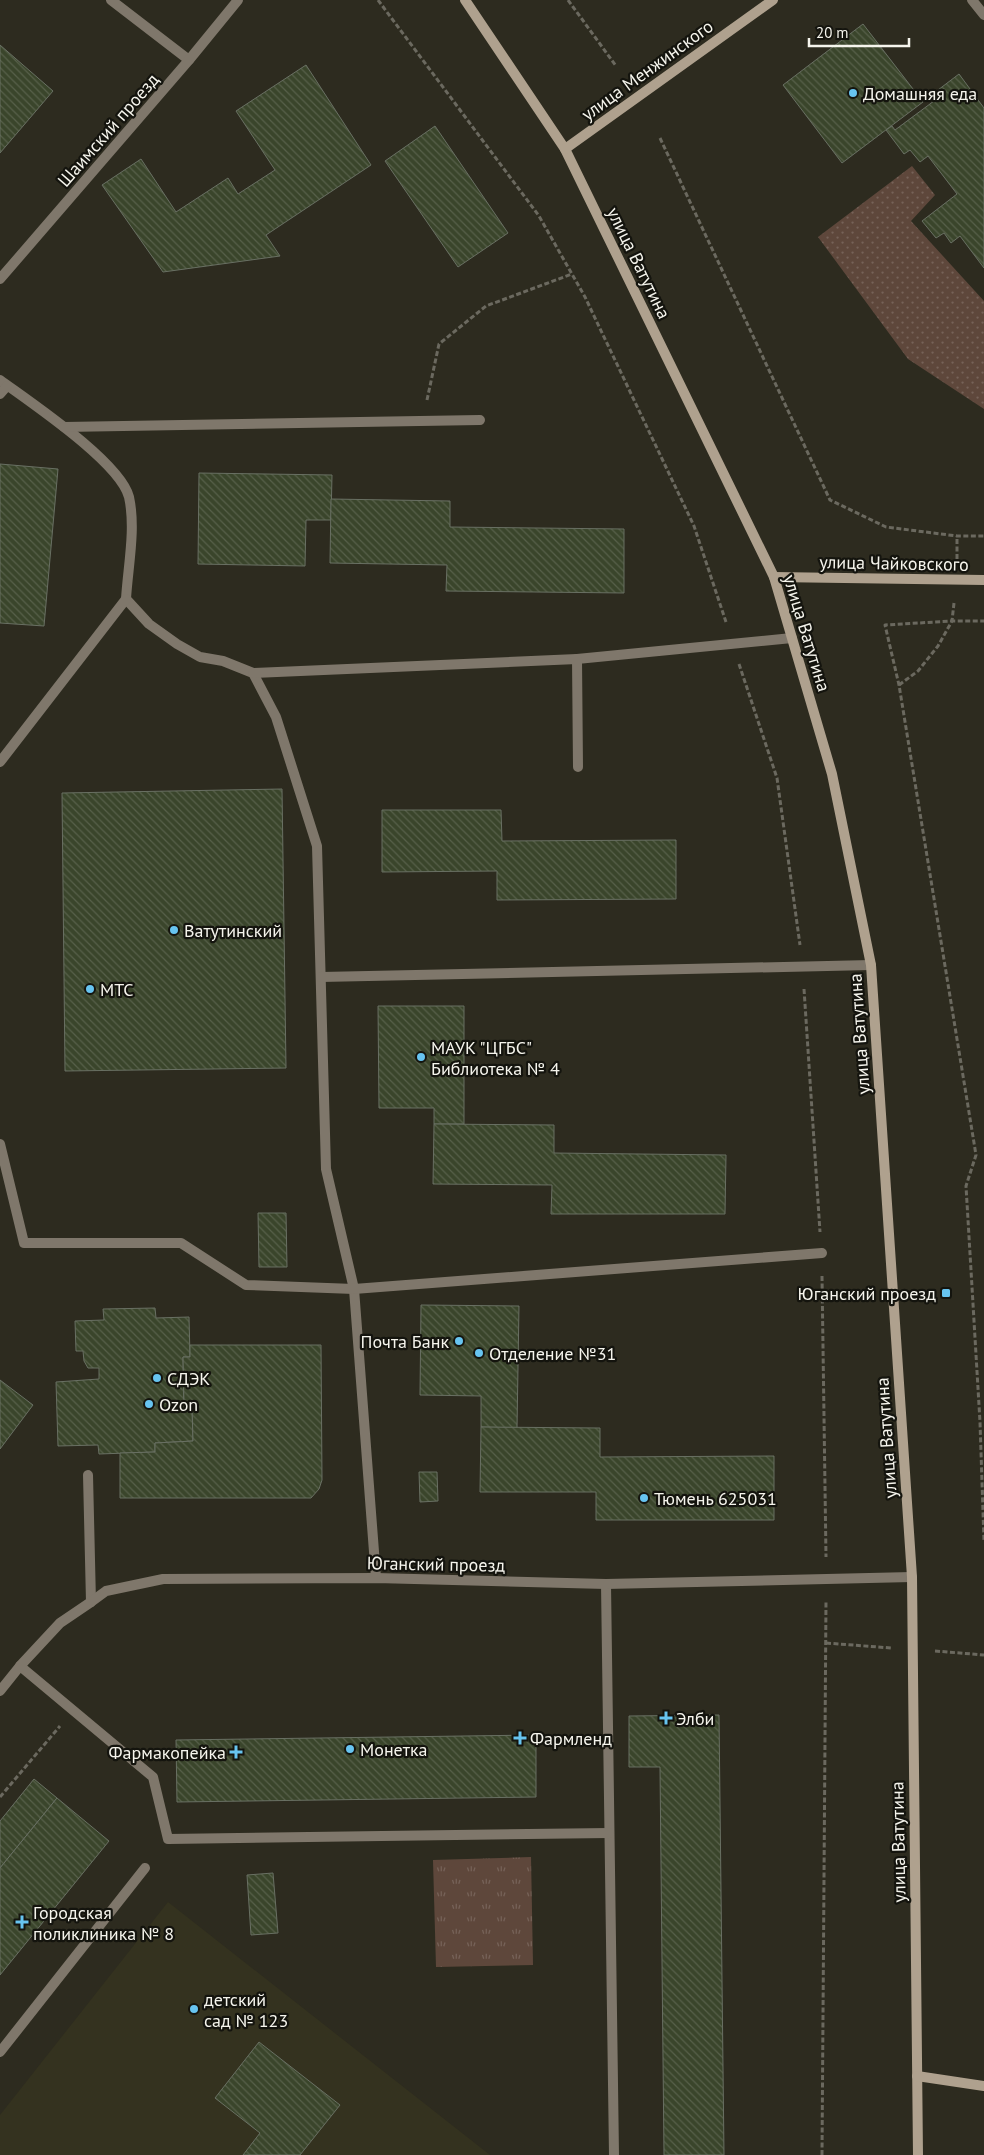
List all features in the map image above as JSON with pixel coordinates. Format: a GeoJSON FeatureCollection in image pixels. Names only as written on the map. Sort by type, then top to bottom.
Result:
{"type":"FeatureCollection","features":[{"type":"Feature","properties":{"kind":"main road","name":"улица Ватутина"},"geometry":{"type":"LineString","coordinates":[[465,0],[565,149],[774,577],[832,774],[871,965],[912,1577],[918,2155]]}},
{"type":"Feature","properties":{"kind":"main road","name":"улица Менжинского"},"geometry":{"type":"LineString","coordinates":[[565,149],[773,0]]}},
{"type":"Feature","properties":{"kind":"main road","name":"улица Чайковского"},"geometry":{"type":"LineString","coordinates":[[774,577],[984,580]]}},
{"type":"Feature","properties":{"kind":"main road"},"geometry":{"type":"LineString","coordinates":[[917,2076],[984,2086]]}},
{"type":"Feature","properties":{"kind":"street"},"geometry":{"type":"LineString","coordinates":[[111,0],[189,60]]}},
{"type":"Feature","properties":{"kind":"street","name":"Шаимский проезд"},"geometry":{"type":"LineString","coordinates":[[0,279],[189,60],[238,0]]}},
{"type":"Feature","properties":{"kind":"street"},"geometry":{"type":"LineString","coordinates":[[972,0],[984,15]]}},
{"type":"Feature","properties":{"kind":"street"},"geometry":{"type":"LineString","coordinates":[[0,394],[4,383],[64,427],[117,473],[128,495],[132,522],[126,599],[0,762]]}},
{"type":"Feature","properties":{"kind":"street"},"geometry":{"type":"LineString","coordinates":[[64,427],[480,420]]}},
{"type":"Feature","properties":{"kind":"street"},"geometry":{"type":"LineString","coordinates":[[126,599],[149,624],[177,644],[200,657],[223,661],[253,673],[577,659],[792,638]]}},
{"type":"Feature","properties":{"kind":"street"},"geometry":{"type":"LineString","coordinates":[[577,659],[578,768]]}},
{"type":"Feature","properties":{"kind":"street"},"geometry":{"type":"LineString","coordinates":[[253,673],[276,717],[317,846],[326,1169],[354,1289],[376,1578]]}},
{"type":"Feature","properties":{"kind":"street"},"geometry":{"type":"LineString","coordinates":[[320,977],[871,965]]}},
{"type":"Feature","properties":{"kind":"street"},"geometry":{"type":"LineString","coordinates":[[0,1144],[24,1243],[181,1243],[246,1285],[354,1289],[822,1253]]}},
{"type":"Feature","properties":{"kind":"street"},"geometry":{"type":"LineString","coordinates":[[88,1475],[90,1602]]}},
{"type":"Feature","properties":{"kind":"street","name":"Юганский проезд"},"geometry":{"type":"LineString","coordinates":[[0,1690],[60,1623],[90,1602],[106,1592],[163,1579],[376,1578],[606,1584],[912,1577]]}},
{"type":"Feature","properties":{"kind":"street"},"geometry":{"type":"LineString","coordinates":[[606,1584],[614,2155]]}},
{"type":"Feature","properties":{"kind":"street"},"geometry":{"type":"LineString","coordinates":[[20,1666],[153,1777],[168,1839],[609,1833]]}},
{"type":"Feature","properties":{"kind":"street"},"geometry":{"type":"LineString","coordinates":[[0,2052],[145,1868]]}},
{"type":"Feature","properties":{"kind":"path"},"geometry":{"type":"LineString","coordinates":[[378,0],[539,216],[572,274],[694,526],[777,778],[803,967],[822,1253],[826,1579],[822,2155]]}},
{"type":"Feature","properties":{"kind":"path"},"geometry":{"type":"LineString","coordinates":[[568,0],[616,66]]}},
{"type":"Feature","properties":{"kind":"path"},"geometry":{"type":"LineString","coordinates":[[660,138],[830,500],[886,527],[957,536],[984,536]]}},
{"type":"Feature","properties":{"kind":"path"},"geometry":{"type":"LineString","coordinates":[[423,421],[439,344],[486,306],[572,274]]}},
{"type":"Feature","properties":{"kind":"path"},"geometry":{"type":"LineString","coordinates":[[899,685],[918,671],[938,646],[952,621],[956,580],[957,536]]}},
{"type":"Feature","properties":{"kind":"path"},"geometry":{"type":"LineString","coordinates":[[984,621],[885,625],[899,685],[976,1155],[966,1186],[980,1422],[984,1541]]}},
{"type":"Feature","properties":{"kind":"path"},"geometry":{"type":"LineString","coordinates":[[0,1797],[73,1710]]}},
{"type":"Feature","properties":{"kind":"shaded area","name":"детский сад № 123"},"geometry":{"type":"Polygon","coordinates":[[[168,1902],[490,2155],[0,2155],[0,2115],[168,1902]]]}},
{"type":"Feature","properties":{"kind":"green space"},"geometry":{"type":"Polygon","coordinates":[[[912,166],[935,195],[911,221],[984,301],[984,409],[908,359],[818,237],[912,166]]]}},
{"type":"Feature","properties":{"kind":"green space"},"geometry":{"type":"Polygon","coordinates":[[[531,1857],[533,1965],[436,1967],[433,1860],[531,1857]]]}},
{"type":"Feature","properties":{"kind":"building","name":"Домашняя еда"},"geometry":{"type":"Polygon","coordinates":[[[863,24],[923,102],[842,163],[783,85],[863,24]]]}},
{"type":"Feature","properties":{"kind":"building"},"geometry":{"type":"Polygon","coordinates":[[[0,45],[53,91],[0,153],[0,45]]]}},
{"type":"Feature","properties":{"kind":"building"},"geometry":{"type":"Polygon","coordinates":[[[306,65],[371,165],[266,235],[280,256],[163,272],[102,185],[141,159],[176,212],[228,178],[238,194],[275,170],[236,111],[306,65]]]}},
{"type":"Feature","properties":{"kind":"building"},"geometry":{"type":"Polygon","coordinates":[[[959,74],[984,108],[984,268],[960,236],[951,243],[944,233],[936,238],[922,221],[957,194],[928,156],[920,162],[910,150],[904,154],[886,130],[892,126],[895,130],[942,95],[938,90],[959,74]]]}},
{"type":"Feature","properties":{"kind":"building"},"geometry":{"type":"Polygon","coordinates":[[[435,126],[508,233],[458,267],[385,161],[435,126]]]}},
{"type":"Feature","properties":{"kind":"building"},"geometry":{"type":"Polygon","coordinates":[[[0,464],[58,469],[44,626],[0,623],[0,464]]]}},
{"type":"Feature","properties":{"kind":"building"},"geometry":{"type":"Polygon","coordinates":[[[199,473],[332,475],[331,520],[306,520],[305,566],[198,564],[199,473]]]}},
{"type":"Feature","properties":{"kind":"building"},"geometry":{"type":"Polygon","coordinates":[[[331,499],[450,501],[450,527],[624,529],[624,593],[446,591],[447,565],[330,563],[331,499]]]}},
{"type":"Feature","properties":{"kind":"building","name":"Ватутинский"},"geometry":{"type":"Polygon","coordinates":[[[282,789],[286,1068],[65,1071],[62,793],[282,789]]]}},
{"type":"Feature","properties":{"kind":"building"},"geometry":{"type":"Polygon","coordinates":[[[382,810],[501,810],[502,841],[676,840],[676,899],[497,900],[497,871],[382,872],[382,810]]]}},
{"type":"Feature","properties":{"kind":"building","name":"МАУК \"ЦГБС\" Библиотека № 4"},"geometry":{"type":"Polygon","coordinates":[[[378,1006],[464,1006],[464,1124],[434,1124],[434,1108],[379,1108],[378,1006]]]}},
{"type":"Feature","properties":{"kind":"building"},"geometry":{"type":"Polygon","coordinates":[[[434,1124],[554,1125],[554,1153],[726,1155],[725,1214],[551,1214],[552,1185],[433,1184],[434,1124]]]}},
{"type":"Feature","properties":{"kind":"building"},"geometry":{"type":"Polygon","coordinates":[[[258,1213],[286,1213],[287,1267],[259,1267],[258,1213]]]}},
{"type":"Feature","properties":{"kind":"building"},"geometry":{"type":"Polygon","coordinates":[[[421,1305],[519,1306],[517,1428],[481,1427],[481,1396],[420,1395],[421,1305]]]}},
{"type":"Feature","properties":{"kind":"building"},"geometry":{"type":"Polygon","coordinates":[[[155,1308],[156,1318],[189,1317],[190,1357],[183,1357],[184,1406],[192,1406],[193,1441],[155,1443],[155,1452],[99,1454],[98,1445],[58,1446],[56,1382],[99,1379],[99,1368],[88,1368],[84,1361],[83,1351],[76,1351],[75,1321],[104,1320],[103,1309],[155,1308]]]}},
{"type":"Feature","properties":{"kind":"building"},"geometry":{"type":"Polygon","coordinates":[[[190,1345],[321,1345],[322,1480],[319,1489],[311,1498],[120,1498],[120,1453],[155,1452],[155,1443],[193,1441],[192,1406],[184,1406],[183,1357],[190,1357],[190,1345]]]}},
{"type":"Feature","properties":{"kind":"building"},"geometry":{"type":"Polygon","coordinates":[[[0,1380],[33,1405],[0,1449],[0,1380]]]}},
{"type":"Feature","properties":{"kind":"building"},"geometry":{"type":"Polygon","coordinates":[[[481,1427],[600,1428],[600,1457],[774,1456],[774,1520],[596,1520],[596,1492],[480,1492],[481,1427]]]}},
{"type":"Feature","properties":{"kind":"building"},"geometry":{"type":"Polygon","coordinates":[[[419,1472],[437,1472],[438,1501],[420,1502],[419,1472]]]}},
{"type":"Feature","properties":{"kind":"building"},"geometry":{"type":"Polygon","coordinates":[[[719,1715],[724,2155],[664,2155],[660,1767],[629,1767],[629,1716],[719,1715]]]}},
{"type":"Feature","properties":{"kind":"building"},"geometry":{"type":"Polygon","coordinates":[[[536,1735],[536,1797],[177,1802],[176,1740],[536,1735]]]}},
{"type":"Feature","properties":{"kind":"building"},"geometry":{"type":"Polygon","coordinates":[[[34,1779],[57,1798],[0,1868],[0,1821],[34,1779]]]}},
{"type":"Feature","properties":{"kind":"building","name":"Городская поликлиника № 8"},"geometry":{"type":"Polygon","coordinates":[[[57,1798],[109,1841],[0,1975],[0,1868],[57,1798]]]}},
{"type":"Feature","properties":{"kind":"building"},"geometry":{"type":"Polygon","coordinates":[[[273,1873],[278,1933],[251,1935],[247,1875],[273,1873]]]}},
{"type":"Feature","properties":{"kind":"building"},"geometry":{"type":"Polygon","coordinates":[[[259,2042],[340,2105],[300,2155],[243,2155],[260,2133],[215,2098],[259,2042]]]}},
{"type":"Feature","properties":{"kind":"place","name":"Домашняя еда"},"geometry":{"type":"Point","coordinates":[853,93]}},
{"type":"Feature","properties":{"kind":"place","name":"Ватутинский"},"geometry":{"type":"Point","coordinates":[174,930]}},
{"type":"Feature","properties":{"kind":"place","name":"МТС"},"geometry":{"type":"Point","coordinates":[90,989]}},
{"type":"Feature","properties":{"kind":"place","name":"МАУК \"ЦГБС\" Библиотека № 4"},"geometry":{"type":"Point","coordinates":[421,1057]}},
{"type":"Feature","properties":{"kind":"place","name":"Юганский проезд"},"geometry":{"type":"Point","coordinates":[946,1293]}},
{"type":"Feature","properties":{"kind":"place","name":"Почта Банк"},"geometry":{"type":"Point","coordinates":[459,1341]}},
{"type":"Feature","properties":{"kind":"place","name":"Отделение №31"},"geometry":{"type":"Point","coordinates":[479,1353]}},
{"type":"Feature","properties":{"kind":"place","name":"СДЭК"},"geometry":{"type":"Point","coordinates":[157,1378]}},
{"type":"Feature","properties":{"kind":"place","name":"Ozon"},"geometry":{"type":"Point","coordinates":[149,1404]}},
{"type":"Feature","properties":{"kind":"place","name":"Тюмень 625031"},"geometry":{"type":"Point","coordinates":[644,1498]}},
{"type":"Feature","properties":{"kind":"place","name":"Элби"},"geometry":{"type":"Point","coordinates":[666,1718]}},
{"type":"Feature","properties":{"kind":"place","name":"Фармленд"},"geometry":{"type":"Point","coordinates":[520,1738]}},
{"type":"Feature","properties":{"kind":"place","name":"Монетка"},"geometry":{"type":"Point","coordinates":[350,1749]}},
{"type":"Feature","properties":{"kind":"place","name":"Фармакопейка"},"geometry":{"type":"Point","coordinates":[236,1752]}},
{"type":"Feature","properties":{"kind":"place","name":"Городская поликлиника № 8"},"geometry":{"type":"Point","coordinates":[22,1922]}},
{"type":"Feature","properties":{"kind":"place","name":"детский сад № 123"},"geometry":{"type":"Point","coordinates":[194,2009]}}]}
